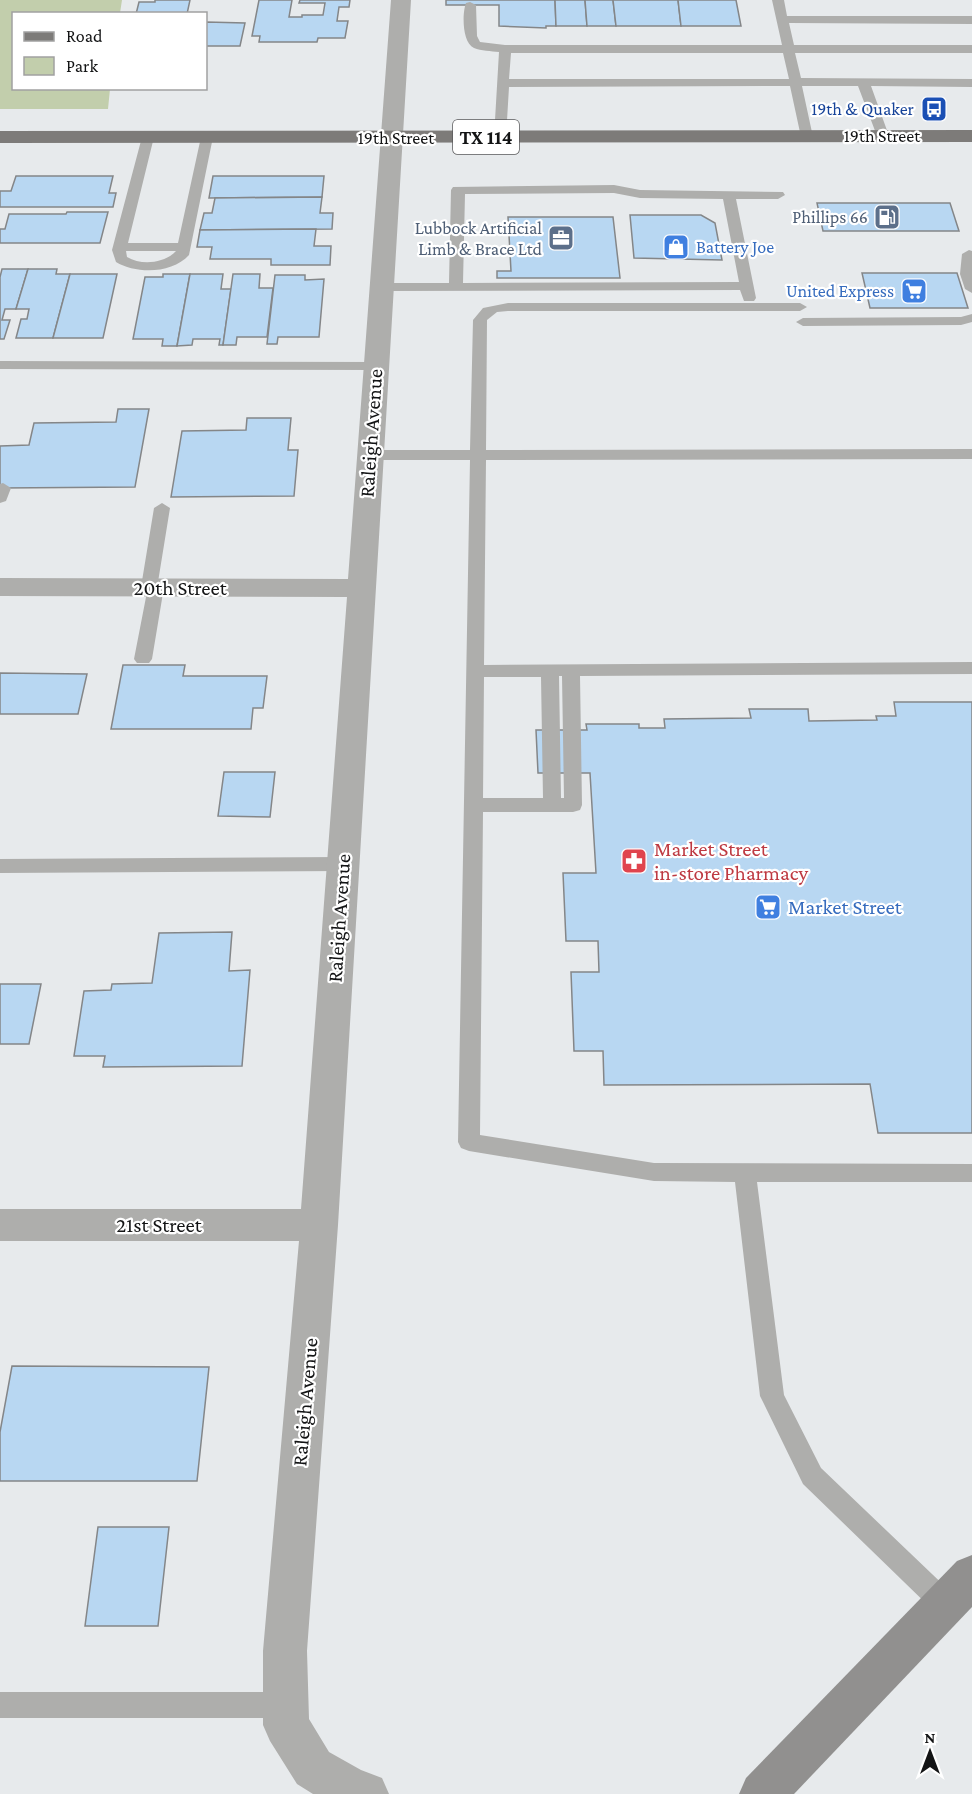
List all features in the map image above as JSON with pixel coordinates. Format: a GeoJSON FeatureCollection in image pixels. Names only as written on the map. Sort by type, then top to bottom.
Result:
{"type":"FeatureCollection","features":[{"type":"Feature","properties":{"kind":"main road","name":"19th Street"},"geometry":{"type":"LineString","coordinates":[[0,137],[972,136]]}},
{"type":"Feature","properties":{"kind":"main road"},"geometry":{"type":"LineString","coordinates":[[762,1794],[959,1590]]}},
{"type":"Feature","properties":{"kind":"street","name":"Raleigh Avenue"},"geometry":{"type":"LineString","coordinates":[[366,1794],[354,1792],[313,1768],[286,1725],[285,1652],[319,1225],[401,0]]}},
{"type":"Feature","properties":{"kind":"street","name":"20th Street"},"geometry":{"type":"LineString","coordinates":[[0,587],[360,588]]}},
{"type":"Feature","properties":{"kind":"street","name":"21st Street"},"geometry":{"type":"LineString","coordinates":[[0,1225],[319,1225]]}},
{"type":"Feature","properties":{"kind":"lane"},"geometry":{"type":"LineString","coordinates":[[778,0],[807,136]]}},
{"type":"Feature","properties":{"kind":"lane"},"geometry":{"type":"LineString","coordinates":[[470,5],[471,36],[477,45],[505,49],[972,49]]}},
{"type":"Feature","properties":{"kind":"lane"},"geometry":{"type":"LineString","coordinates":[[782,19],[972,20]]}},
{"type":"Feature","properties":{"kind":"lane"},"geometry":{"type":"LineString","coordinates":[[500,137],[505,49]]}},
{"type":"Feature","properties":{"kind":"lane"},"geometry":{"type":"LineString","coordinates":[[503,82],[972,83]]}},
{"type":"Feature","properties":{"kind":"lane"},"geometry":{"type":"LineString","coordinates":[[863,82],[883,136]]}},
{"type":"Feature","properties":{"kind":"lane"},"geometry":{"type":"LineString","coordinates":[[148,137],[120,247],[121,259],[125,263],[140,266],[155,266],[183,255],[207,137]]}},
{"type":"Feature","properties":{"kind":"lane"},"geometry":{"type":"LineString","coordinates":[[456,287],[458,190],[614,189],[640,194],[778,195]]}},
{"type":"Feature","properties":{"kind":"lane"},"geometry":{"type":"LineString","coordinates":[[729,195],[750,307]]}},
{"type":"Feature","properties":{"kind":"lane"},"geometry":{"type":"LineString","coordinates":[[120,247],[184,247]]}},
{"type":"Feature","properties":{"kind":"lane"},"geometry":{"type":"LineString","coordinates":[[969,254],[968,274],[972,288]]}},
{"type":"Feature","properties":{"kind":"lane"},"geometry":{"type":"LineString","coordinates":[[382,287],[746,286]]}},
{"type":"Feature","properties":{"kind":"lane"},"geometry":{"type":"LineString","coordinates":[[972,318],[961,321],[801,314],[750,307],[508,307],[494,308],[484,313],[480,320],[469,1142],[654,1172],[972,1173]]}},
{"type":"Feature","properties":{"kind":"lane"},"geometry":{"type":"LineString","coordinates":[[0,365],[376,366]]}},
{"type":"Feature","properties":{"kind":"lane"},"geometry":{"type":"LineString","coordinates":[[370,455],[972,454]]}},
{"type":"Feature","properties":{"kind":"lane"},"geometry":{"type":"LineString","coordinates":[[143,659],[162,508]]}},
{"type":"Feature","properties":{"kind":"lane"},"geometry":{"type":"LineString","coordinates":[[477,671],[972,668]]}},
{"type":"Feature","properties":{"kind":"lane"},"geometry":{"type":"LineString","coordinates":[[550,670],[552,806]]}},
{"type":"Feature","properties":{"kind":"lane"},"geometry":{"type":"LineString","coordinates":[[475,806],[573,806],[571,670]]}},
{"type":"Feature","properties":{"kind":"lane"},"geometry":{"type":"LineString","coordinates":[[0,866],[343,864]]}},
{"type":"Feature","properties":{"kind":"lane"},"geometry":{"type":"LineString","coordinates":[[745,1172],[772,1396],[812,1476],[959,1590]]}},
{"type":"Feature","properties":{"kind":"lane"},"geometry":{"type":"LineString","coordinates":[[0,1705],[285,1705]]}},
{"type":"Feature","properties":{"kind":"green space"},"geometry":{"type":"Polygon","coordinates":[[[0,0],[122,0],[120,12],[12,12],[12,90],[110,90],[108,109],[0,109],[0,0]]]}},
{"type":"Feature","properties":{"kind":"building"},"geometry":{"type":"Polygon","coordinates":[[[155,0],[190,0],[187,12],[136,12],[139,2],[155,2],[155,0]]]}},
{"type":"Feature","properties":{"kind":"building"},"geometry":{"type":"Polygon","coordinates":[[[259,0],[292,0],[289,17],[302,17],[302,15],[323,15],[325,3],[299,3],[300,0],[350,0],[349,7],[339,7],[337,21],[348,21],[345,38],[318,38],[317,42],[259,42],[260,36],[252,36],[259,0]]]}},
{"type":"Feature","properties":{"kind":"building"},"geometry":{"type":"Polygon","coordinates":[[[446,0],[555,0],[556,26],[546,26],[546,28],[499,26],[499,5],[446,5],[446,0]]]}},
{"type":"Feature","properties":{"kind":"building"},"geometry":{"type":"Polygon","coordinates":[[[555,0],[585,0],[587,26],[556,26],[555,0]]]}},
{"type":"Feature","properties":{"kind":"building"},"geometry":{"type":"Polygon","coordinates":[[[585,0],[613,0],[616,26],[587,26],[585,0]]]}},
{"type":"Feature","properties":{"kind":"building"},"geometry":{"type":"Polygon","coordinates":[[[613,0],[678,0],[681,26],[616,26],[613,0]]]}},
{"type":"Feature","properties":{"kind":"building"},"geometry":{"type":"Polygon","coordinates":[[[678,0],[736,0],[741,26],[681,26],[678,0]]]}},
{"type":"Feature","properties":{"kind":"building"},"geometry":{"type":"Polygon","coordinates":[[[207,22],[245,23],[240,46],[207,46],[207,22]]]}},
{"type":"Feature","properties":{"kind":"building"},"geometry":{"type":"Polygon","coordinates":[[[16,176],[113,176],[109,193],[116,193],[113,207],[0,207],[0,191],[11,191],[16,176]]]}},
{"type":"Feature","properties":{"kind":"building"},"geometry":{"type":"Polygon","coordinates":[[[213,176],[324,176],[322,197],[209,198],[213,176]]]}},
{"type":"Feature","properties":{"kind":"building"},"geometry":{"type":"Polygon","coordinates":[[[322,197],[320,213],[333,213],[332,229],[200,230],[204,213],[212,213],[215,198],[322,197]]]}},
{"type":"Feature","properties":{"kind":"building","name":"Phillips 66"},"geometry":{"type":"Polygon","coordinates":[[[817,203],[950,203],[959,231],[823,231],[817,203]]]}},
{"type":"Feature","properties":{"kind":"building"},"geometry":{"type":"Polygon","coordinates":[[[67,212],[108,212],[100,243],[0,243],[0,229],[5,229],[9,214],[66,214],[67,212]]]}},
{"type":"Feature","properties":{"kind":"building","name":"Battery Joe"},"geometry":{"type":"Polygon","coordinates":[[[630,215],[701,215],[715,223],[722,260],[634,258],[630,215]]]}},
{"type":"Feature","properties":{"kind":"building","name":"Lubbock Artificial Limb & Brace Ltd"},"geometry":{"type":"Polygon","coordinates":[[[508,217],[613,217],[620,278],[497,278],[497,271],[511,271],[508,217]]]}},
{"type":"Feature","properties":{"kind":"building"},"geometry":{"type":"Polygon","coordinates":[[[316,229],[314,246],[331,246],[330,265],[271,265],[271,259],[210,259],[212,247],[197,247],[200,230],[316,229]]]}},
{"type":"Feature","properties":{"kind":"building"},"geometry":{"type":"Polygon","coordinates":[[[2,269],[28,269],[16,309],[5,309],[2,320],[10,320],[4,339],[0,339],[0,277],[2,269]]]}},
{"type":"Feature","properties":{"kind":"building"},"geometry":{"type":"Polygon","coordinates":[[[28,269],[57,269],[56,274],[70,274],[53,338],[16,338],[21,319],[27,319],[29,309],[16,309],[28,269]]]}},
{"type":"Feature","properties":{"kind":"building","name":"United Express"},"geometry":{"type":"Polygon","coordinates":[[[862,273],[957,273],[968,308],[870,308],[862,273]]]}},
{"type":"Feature","properties":{"kind":"building"},"geometry":{"type":"Polygon","coordinates":[[[70,274],[117,274],[103,338],[53,338],[70,274]]]}},
{"type":"Feature","properties":{"kind":"building"},"geometry":{"type":"Polygon","coordinates":[[[163,274],[190,274],[177,346],[162,346],[163,339],[133,339],[145,277],[163,277],[163,274]]]}},
{"type":"Feature","properties":{"kind":"building"},"geometry":{"type":"Polygon","coordinates":[[[190,274],[223,274],[221,289],[231,289],[223,345],[219,345],[220,339],[193,339],[192,345],[177,346],[190,274]]]}},
{"type":"Feature","properties":{"kind":"building"},"geometry":{"type":"Polygon","coordinates":[[[233,274],[260,274],[259,288],[273,288],[267,337],[237,337],[236,345],[223,345],[233,274]]]}},
{"type":"Feature","properties":{"kind":"building"},"geometry":{"type":"Polygon","coordinates":[[[275,275],[305,275],[305,280],[324,279],[319,337],[278,337],[277,344],[267,344],[275,275]]]}},
{"type":"Feature","properties":{"kind":"building"},"geometry":{"type":"Polygon","coordinates":[[[118,409],[149,409],[135,487],[0,488],[0,446],[29,445],[34,423],[116,422],[118,409]]]}},
{"type":"Feature","properties":{"kind":"building"},"geometry":{"type":"Polygon","coordinates":[[[247,418],[291,418],[288,450],[298,450],[294,496],[171,497],[182,431],[246,430],[247,418]]]}},
{"type":"Feature","properties":{"kind":"building"},"geometry":{"type":"Polygon","coordinates":[[[123,665],[185,665],[183,676],[267,676],[263,708],[253,708],[251,729],[111,729],[123,665]]]}},
{"type":"Feature","properties":{"kind":"building"},"geometry":{"type":"Polygon","coordinates":[[[0,673],[87,674],[78,714],[0,714],[0,673]]]}},
{"type":"Feature","properties":{"kind":"building","name":"Market Street"},"geometry":{"type":"Polygon","coordinates":[[[894,702],[972,702],[972,1133],[878,1133],[870,1084],[604,1085],[603,1051],[574,1051],[571,972],[599,972],[598,941],[566,941],[563,873],[596,873],[590,773],[538,773],[536,730],[587,730],[586,724],[639,724],[639,728],[665,728],[664,719],[751,718],[749,709],[808,709],[809,721],[877,720],[876,716],[896,716],[894,702]]]}},
{"type":"Feature","properties":{"kind":"building"},"geometry":{"type":"Polygon","coordinates":[[[224,772],[275,772],[270,817],[218,816],[224,772]]]}},
{"type":"Feature","properties":{"kind":"building"},"geometry":{"type":"Polygon","coordinates":[[[232,932],[229,971],[250,970],[242,1066],[103,1067],[105,1056],[74,1056],[84,991],[111,990],[112,984],[152,983],[159,933],[232,932]]]}},
{"type":"Feature","properties":{"kind":"building"},"geometry":{"type":"Polygon","coordinates":[[[0,984],[41,984],[29,1044],[0,1044],[0,984]]]}},
{"type":"Feature","properties":{"kind":"building"},"geometry":{"type":"Polygon","coordinates":[[[12,1366],[209,1367],[197,1481],[0,1481],[0,1432],[12,1366]]]}},
{"type":"Feature","properties":{"kind":"building"},"geometry":{"type":"Polygon","coordinates":[[[98,1527],[169,1527],[158,1626],[85,1626],[98,1527]]]}},
{"type":"Feature","properties":{"kind":"place","name":"19th & Quaker"},"geometry":{"type":"Point","coordinates":[934,109]}},
{"type":"Feature","properties":{"kind":"place","name":"Phillips 66"},"geometry":{"type":"Point","coordinates":[887,217]}},
{"type":"Feature","properties":{"kind":"place","name":"Lubbock Artificial Limb & Brace Ltd"},"geometry":{"type":"Point","coordinates":[561,238]}},
{"type":"Feature","properties":{"kind":"place","name":"Battery Joe"},"geometry":{"type":"Point","coordinates":[676,247]}},
{"type":"Feature","properties":{"kind":"place","name":"United Express"},"geometry":{"type":"Point","coordinates":[914,291]}},
{"type":"Feature","properties":{"kind":"place","name":"Market Street in-store Pharmacy"},"geometry":{"type":"Point","coordinates":[634,861]}},
{"type":"Feature","properties":{"kind":"place","name":"Market Street"},"geometry":{"type":"Point","coordinates":[768,907]}}]}
